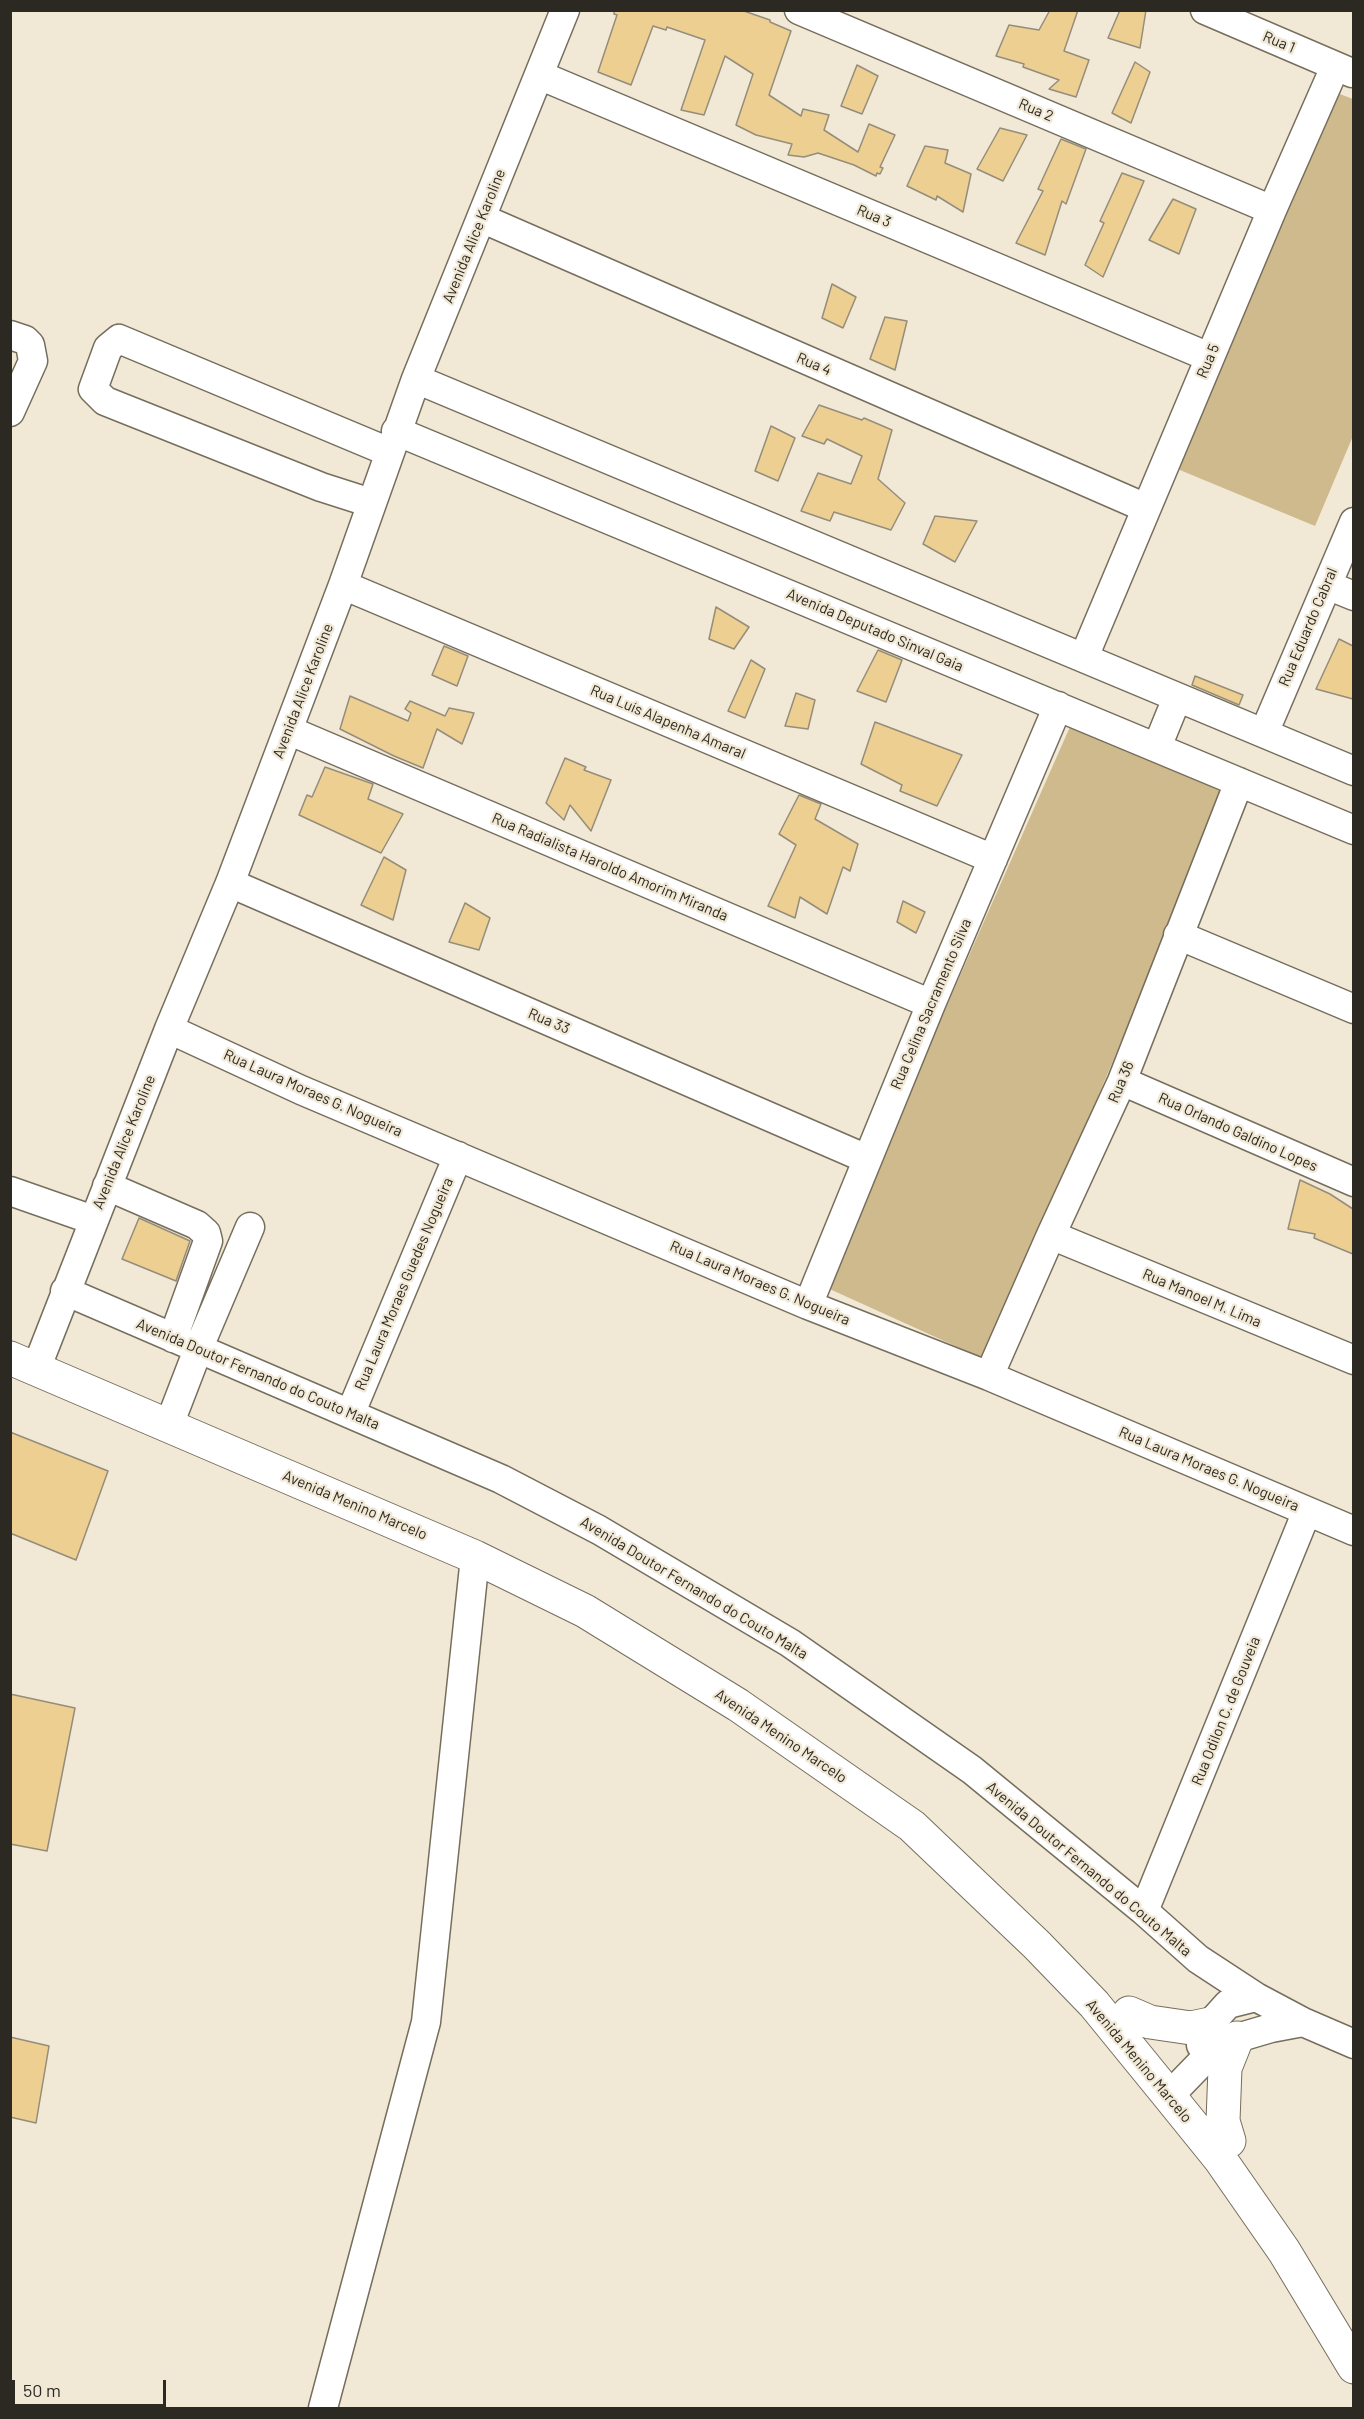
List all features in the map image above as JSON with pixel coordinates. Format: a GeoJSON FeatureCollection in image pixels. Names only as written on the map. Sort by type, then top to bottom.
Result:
{"type":"FeatureCollection","features":[{"type":"Feature","properties":{"kind":"main road","name":"Avenida Menino Marcelo"},"geometry":{"type":"LineString","coordinates":[[10,1339],[30,1360],[556,1574],[666,1634],[896,1791],[976,1857],[1052,1928],[1129,2013],[1220,2159],[1284,2251],[1353,2367]]}},
{"type":"Feature","properties":{"kind":"main road","name":"Avenida Menino Marcelo"},"geometry":{"type":"LineString","coordinates":[[172,1417],[475,1557],[585,1611],[738,1705],[912,1826],[1046,1954],[1229,2141],[1294,2229],[1353,2324]]}},
{"type":"Feature","properties":{"kind":"main road"},"geometry":{"type":"LineString","coordinates":[[1129,2013],[1150,2022],[1223,2031],[1225,2068],[1223,2121],[1229,2141]]}},
{"type":"Feature","properties":{"kind":"street","name":"Avenida Alice Karoline"},"geometry":{"type":"LineString","coordinates":[[30,1360],[65,1291],[169,1029],[230,883],[343,585],[416,379],[565,10]]}},
{"type":"Feature","properties":{"kind":"street","name":"Rua 2"},"geometry":{"type":"LineString","coordinates":[[799,10],[1272,210]]}},
{"type":"Feature","properties":{"kind":"street","name":"Rua 1"},"geometry":{"type":"LineString","coordinates":[[1205,10],[1344,70]]}},
{"type":"Feature","properties":{"kind":"street","name":"Rua 5"},"geometry":{"type":"LineString","coordinates":[[1084,657],[1272,210],[1344,70]]}},
{"type":"Feature","properties":{"kind":"street","name":"Rua 3"},"geometry":{"type":"LineString","coordinates":[[539,75],[1209,357]]}},
{"type":"Feature","properties":{"kind":"street","name":"Rua 4"},"geometry":{"type":"LineString","coordinates":[[482,219],[1146,508]]}},
{"type":"Feature","properties":{"kind":"street"},"geometry":{"type":"LineString","coordinates":[[10,412],[33,362],[30,345],[18,337]]}},
{"type":"Feature","properties":{"kind":"street","name":"Avenida Deputado Sinval Gaia"},"geometry":{"type":"LineString","coordinates":[[371,503],[321,486],[105,401],[93,389],[108,348],[119,339],[393,442],[1058,706],[1353,830]]}},
{"type":"Feature","properties":{"kind":"street"},"geometry":{"type":"LineString","coordinates":[[416,379],[1353,771]]}},
{"type":"Feature","properties":{"kind":"street","name":"Rua Eduardo Cabral"},"geometry":{"type":"LineString","coordinates":[[1264,733],[1353,522]]}},
{"type":"Feature","properties":{"kind":"street","name":"Rua Luís Alapenha Amaral"},"geometry":{"type":"LineString","coordinates":[[343,585],[993,859]]}},
{"type":"Feature","properties":{"kind":"street"},"geometry":{"type":"LineString","coordinates":[[1327,585],[1353,596]]}},
{"type":"Feature","properties":{"kind":"street"},"geometry":{"type":"LineString","coordinates":[[1157,747],[1177,698]]}},
{"type":"Feature","properties":{"kind":"street","name":"Rua Celina Sacramento Silva"},"geometry":{"type":"LineString","coordinates":[[808,1305],[931,1004],[1058,706]]}},
{"type":"Feature","properties":{"kind":"street","name":"Rua Radialista Haroldo Amorim Miranda"},"geometry":{"type":"LineString","coordinates":[[288,730],[931,1004]]}},
{"type":"Feature","properties":{"kind":"street","name":"Rua 36"},"geometry":{"type":"LineString","coordinates":[[989,1376],[1050,1235],[1122,1081],[1239,782]]}},
{"type":"Feature","properties":{"kind":"street","name":"Rua 33"},"geometry":{"type":"LineString","coordinates":[[230,883],[867,1159]]}},
{"type":"Feature","properties":{"kind":"street"},"geometry":{"type":"LineString","coordinates":[[1178,935],[1353,1009]]}},
{"type":"Feature","properties":{"kind":"street","name":"Rua Laura Moraes G. Nogueira"},"geometry":{"type":"LineString","coordinates":[[169,1029],[301,1090],[808,1305],[989,1376],[1353,1531]]}},
{"type":"Feature","properties":{"kind":"street","name":"Rua Orlando Galdino Lopes"},"geometry":{"type":"LineString","coordinates":[[1122,1081],[1353,1182]]}},
{"type":"Feature","properties":{"kind":"street","name":"Rua Laura Moraes Guedes Nogueira"},"geometry":{"type":"LineString","coordinates":[[351,1412],[458,1156]]}},
{"type":"Feature","properties":{"kind":"street"},"geometry":{"type":"LineString","coordinates":[[107,1186],[197,1225],[206,1233],[208,1241],[172,1417]]}},
{"type":"Feature","properties":{"kind":"street"},"geometry":{"type":"LineString","coordinates":[[10,1191],[93,1220]]}},
{"type":"Feature","properties":{"kind":"street"},"geometry":{"type":"LineString","coordinates":[[186,1342],[250,1227]]}},
{"type":"Feature","properties":{"kind":"street","name":"Rua Manoel M. Lima"},"geometry":{"type":"LineString","coordinates":[[1050,1235],[1353,1360]]}},
{"type":"Feature","properties":{"kind":"street","name":"Avenida Doutor Fernando do Couto Malta"},"geometry":{"type":"LineString","coordinates":[[65,1291],[351,1412],[501,1479],[570,1515],[790,1643],[972,1770],[1144,1911],[1198,1959],[1256,1997],[1303,2022],[1351,2036]]}},
{"type":"Feature","properties":{"kind":"street","name":"Rua Odilon C. de Gouveia"},"geometry":{"type":"LineString","coordinates":[[1144,1911],[1307,1511]]}},
{"type":"Feature","properties":{"kind":"street"},"geometry":{"type":"LineString","coordinates":[[323,2409],[426,2022],[475,1557]]}},
{"type":"Feature","properties":{"kind":"street"},"geometry":{"type":"LineString","coordinates":[[1172,2083],[1201,2063],[1223,2031],[1228,2004],[1256,1997]]}},
{"type":"Feature","properties":{"kind":"street"},"geometry":{"type":"LineString","coordinates":[[1223,2031],[1271,2028],[1303,2022]]}},
{"type":"Feature","properties":{"kind":"shaded area"},"geometry":{"type":"Polygon","coordinates":[[[1337,93],[1353,99],[1353,436],[1315,526],[1175,468],[1337,93]]]}},
{"type":"Feature","properties":{"kind":"shaded area"},"geometry":{"type":"Polygon","coordinates":[[[1073,720],[1228,790],[986,1360],[823,1286],[1073,720]]]}},
{"type":"Feature","properties":{"kind":"building"},"geometry":{"type":"Polygon","coordinates":[[[614,10],[741,10],[770,20],[791,31],[769,95],[801,116],[803,109],[829,115],[824,130],[858,152],[869,124],[895,135],[880,167],[883,168],[880,174],[877,173],[876,176],[854,165],[818,153],[804,157],[788,155],[792,144],[756,135],[736,125],[753,74],[725,56],[704,115],[681,110],[705,40],[667,27],[666,30],[653,26],[631,85],[598,72],[617,15],[614,14],[614,10]]]}},
{"type":"Feature","properties":{"kind":"building"},"geometry":{"type":"Polygon","coordinates":[[[1050,10],[1078,10],[1064,51],[1089,60],[1076,97],[1049,89],[1059,80],[1023,67],[1024,64],[996,56],[1009,25],[1039,30],[1050,10]]]}},
{"type":"Feature","properties":{"kind":"building"},"geometry":{"type":"Polygon","coordinates":[[[1120,10],[1146,10],[1140,48],[1108,38],[1120,10]]]}},
{"type":"Feature","properties":{"kind":"building"},"geometry":{"type":"Polygon","coordinates":[[[1135,62],[1150,72],[1131,123],[1112,113],[1135,62]]]}},
{"type":"Feature","properties":{"kind":"building"},"geometry":{"type":"Polygon","coordinates":[[[857,65],[878,76],[862,114],[841,106],[857,65]]]}},
{"type":"Feature","properties":{"kind":"building"},"geometry":{"type":"Polygon","coordinates":[[[1000,128],[1027,135],[1003,181],[977,169],[1000,128]]]}},
{"type":"Feature","properties":{"kind":"building"},"geometry":{"type":"Polygon","coordinates":[[[1061,139],[1086,149],[1066,204],[1062,201],[1045,255],[1016,243],[1043,191],[1038,189],[1061,139]]]}},
{"type":"Feature","properties":{"kind":"building"},"geometry":{"type":"Polygon","coordinates":[[[925,146],[948,150],[945,163],[971,174],[963,212],[937,196],[936,200],[907,186],[925,146]]]}},
{"type":"Feature","properties":{"kind":"building"},"geometry":{"type":"Polygon","coordinates":[[[1122,173],[1144,181],[1103,277],[1085,265],[1104,223],[1100,221],[1122,173]]]}},
{"type":"Feature","properties":{"kind":"building"},"geometry":{"type":"Polygon","coordinates":[[[1173,199],[1196,209],[1179,254],[1149,240],[1173,199]]]}},
{"type":"Feature","properties":{"kind":"building"},"geometry":{"type":"Polygon","coordinates":[[[832,284],[856,297],[843,328],[822,318],[832,284]]]}},
{"type":"Feature","properties":{"kind":"building"},"geometry":{"type":"Polygon","coordinates":[[[885,317],[907,321],[895,370],[870,359],[885,317]]]}},
{"type":"Feature","properties":{"kind":"building"},"geometry":{"type":"Polygon","coordinates":[[[819,405],[862,420],[864,418],[892,430],[878,479],[905,503],[891,530],[834,512],[830,521],[801,511],[818,473],[851,484],[862,456],[827,439],[824,444],[802,436],[819,405]]]}},
{"type":"Feature","properties":{"kind":"building"},"geometry":{"type":"Polygon","coordinates":[[[771,426],[795,438],[778,481],[755,471],[771,426]]]}},
{"type":"Feature","properties":{"kind":"building"},"geometry":{"type":"Polygon","coordinates":[[[935,516],[977,521],[955,562],[923,544],[935,516]]]}},
{"type":"Feature","properties":{"kind":"building"},"geometry":{"type":"Polygon","coordinates":[[[716,607],[749,627],[734,649],[709,639],[716,607]]]}},
{"type":"Feature","properties":{"kind":"building"},"geometry":{"type":"Polygon","coordinates":[[[1339,639],[1353,646],[1353,699],[1316,689],[1339,639]]]}},
{"type":"Feature","properties":{"kind":"building"},"geometry":{"type":"Polygon","coordinates":[[[444,646],[468,656],[457,686],[432,675],[444,646]]]}},
{"type":"Feature","properties":{"kind":"building"},"geometry":{"type":"Polygon","coordinates":[[[878,650],[902,660],[886,702],[857,691],[878,650]]]}},
{"type":"Feature","properties":{"kind":"building"},"geometry":{"type":"Polygon","coordinates":[[[751,660],[765,669],[745,718],[728,711],[751,660]]]}},
{"type":"Feature","properties":{"kind":"building"},"geometry":{"type":"Polygon","coordinates":[[[1195,676],[1243,695],[1239,705],[1192,685],[1195,676]]]}},
{"type":"Feature","properties":{"kind":"building"},"geometry":{"type":"Polygon","coordinates":[[[796,693],[815,700],[808,729],[785,726],[796,693]]]}},
{"type":"Feature","properties":{"kind":"building"},"geometry":{"type":"Polygon","coordinates":[[[350,696],[408,721],[411,713],[405,709],[410,701],[445,716],[449,708],[474,713],[462,744],[437,729],[423,768],[340,729],[350,696]]]}},
{"type":"Feature","properties":{"kind":"building"},"geometry":{"type":"Polygon","coordinates":[[[875,722],[962,755],[937,806],[900,791],[902,785],[861,764],[875,722]]]}},
{"type":"Feature","properties":{"kind":"building"},"geometry":{"type":"Polygon","coordinates":[[[565,758],[586,767],[584,770],[611,780],[591,831],[570,805],[564,820],[546,803],[565,758]]]}},
{"type":"Feature","properties":{"kind":"building"},"geometry":{"type":"Polygon","coordinates":[[[325,767],[373,784],[368,799],[403,814],[381,853],[299,815],[307,795],[312,797],[325,767]]]}},
{"type":"Feature","properties":{"kind":"building"},"geometry":{"type":"Polygon","coordinates":[[[799,795],[821,804],[815,819],[858,844],[850,871],[843,867],[827,914],[800,897],[795,918],[768,906],[796,845],[779,834],[799,795]]]}},
{"type":"Feature","properties":{"kind":"building"},"geometry":{"type":"Polygon","coordinates":[[[384,857],[406,870],[393,920],[361,905],[384,857]]]}},
{"type":"Feature","properties":{"kind":"building"},"geometry":{"type":"Polygon","coordinates":[[[903,901],[925,912],[916,933],[897,922],[903,901]]]}},
{"type":"Feature","properties":{"kind":"building"},"geometry":{"type":"Polygon","coordinates":[[[465,903],[490,918],[479,950],[449,942],[465,903]]]}},
{"type":"Feature","properties":{"kind":"building"},"geometry":{"type":"Polygon","coordinates":[[[1300,1180],[1330,1194],[1353,1209],[1353,1254],[1314,1238],[1315,1234],[1288,1229],[1300,1180]]]}},
{"type":"Feature","properties":{"kind":"building"},"geometry":{"type":"Polygon","coordinates":[[[139,1218],[190,1241],[176,1281],[122,1259],[139,1218]]]}},
{"type":"Feature","properties":{"kind":"building"},"geometry":{"type":"Polygon","coordinates":[[[10,1432],[108,1471],[76,1560],[10,1533],[10,1432]]]}},
{"type":"Feature","properties":{"kind":"building"},"geometry":{"type":"Polygon","coordinates":[[[10,1694],[75,1708],[47,1851],[10,1844],[10,1694]]]}},
{"type":"Feature","properties":{"kind":"building"},"geometry":{"type":"Polygon","coordinates":[[[10,2037],[49,2046],[36,2123],[10,2117],[10,2037]]]}}]}
